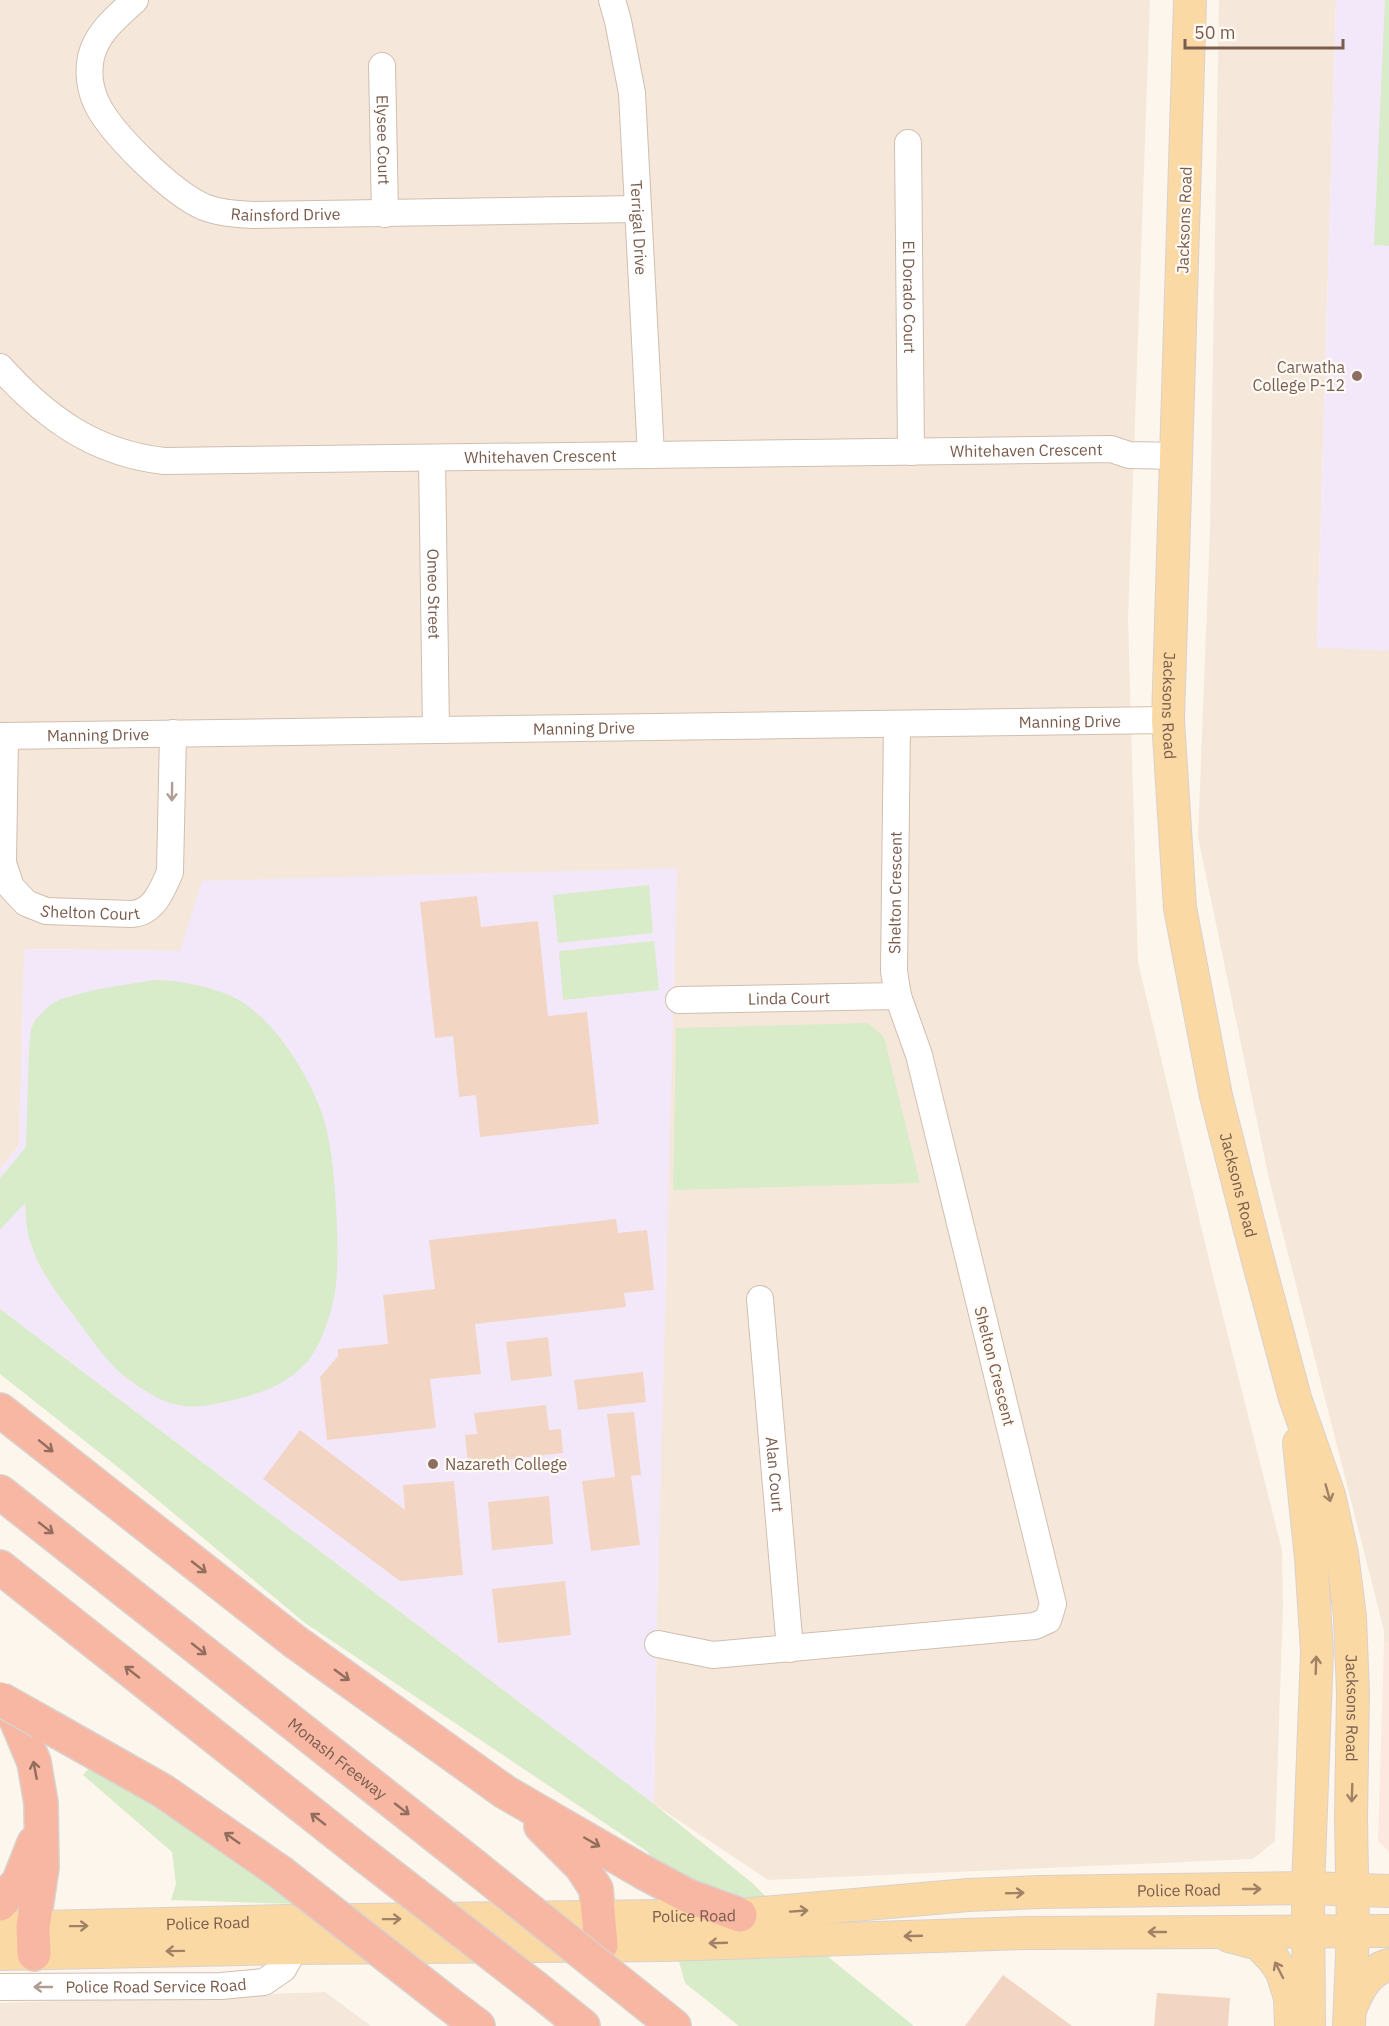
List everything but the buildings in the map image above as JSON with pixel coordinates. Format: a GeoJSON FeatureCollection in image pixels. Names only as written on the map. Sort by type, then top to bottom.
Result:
{"type":"FeatureCollection","features":[{"type":"Feature","properties":{"kind":"highway"},"geometry":{"type":"LineString","coordinates":[[0,1410],[294,1641],[505,1792],[688,1896],[740,1915]]}},
{"type":"Feature","properties":{"kind":"highway","name":"Monash Freeway"},"geometry":{"type":"LineString","coordinates":[[0,1492],[674,2026]]}},
{"type":"Feature","properties":{"kind":"highway"},"geometry":{"type":"LineString","coordinates":[[0,1567],[583,2026]]}},
{"type":"Feature","properties":{"kind":"highway"},"geometry":{"type":"LineString","coordinates":[[0,1698],[163,1791],[280,1872],[478,2026]]}},
{"type":"Feature","properties":{"kind":"highway"},"geometry":{"type":"LineString","coordinates":[[0,1698],[16,1719],[34,1762],[41,1803],[42,1867],[34,1940]]}},
{"type":"Feature","properties":{"kind":"highway"},"geometry":{"type":"LineString","coordinates":[[505,1792],[581,1866],[596,1889],[600,1930]]}},
{"type":"Feature","properties":{"kind":"highway"},"geometry":{"type":"LineString","coordinates":[[0,1904],[19,1881],[33,1847],[41,1803]]}},
{"type":"Feature","properties":{"kind":"main road","name":"Jacksons Road"},"geometry":{"type":"LineString","coordinates":[[1190,0],[1168,720],[1180,908],[1216,1096],[1295,1398],[1329,1495],[1342,1554],[1350,1617],[1354,1889],[1349,2018]]}},
{"type":"Feature","properties":{"kind":"main road","name":"Jacksons Road"},"geometry":{"type":"LineString","coordinates":[[1295,1398],[1311,1558],[1317,1651],[1308,1888],[1309,2026]]}},
{"type":"Feature","properties":{"kind":"main road","name":"Police Road"},"geometry":{"type":"LineString","coordinates":[[0,1928],[34,1940],[295,1948],[600,1930],[968,1895],[1308,1888],[1389,1891]]}},
{"type":"Feature","properties":{"kind":"main road"},"geometry":{"type":"LineString","coordinates":[[968,1895],[951,1906],[949,1911],[953,1919],[990,1921],[1027,1933]]}},
{"type":"Feature","properties":{"kind":"main road","name":"Police Road"},"geometry":{"type":"LineString","coordinates":[[0,1954],[34,1940],[600,1930],[664,1945],[1027,1933],[1389,1931]]}},
{"type":"Feature","properties":{"kind":"main road"},"geometry":{"type":"LineString","coordinates":[[1216,1932],[1259,1944],[1274,1960],[1282,1972],[1290,1998],[1292,2026]]}},
{"type":"Feature","properties":{"kind":"main road"},"geometry":{"type":"LineString","coordinates":[[1349,2018],[1361,1984],[1382,1967],[1389,1965]]}},
{"type":"Feature","properties":{"kind":"street","name":"Rainsford Drive"},"geometry":{"type":"LineString","coordinates":[[135,0],[107,26],[97,42],[91,57],[90,73],[95,100],[109,123],[173,189],[202,206],[233,214],[385,214],[638,209]]}},
{"type":"Feature","properties":{"kind":"street","name":"Terrigal Drive"},"geometry":{"type":"LineString","coordinates":[[612,0],[632,93],[651,455]]}},
{"type":"Feature","properties":{"kind":"street","name":"Elysee Court"},"geometry":{"type":"LineString","coordinates":[[382,66],[385,214]]}},
{"type":"Feature","properties":{"kind":"street","name":"El Dorado Court"},"geometry":{"type":"LineString","coordinates":[[908,143],[911,452]]}},
{"type":"Feature","properties":{"kind":"street","name":"Whitehaven Crescent"},"geometry":{"type":"LineString","coordinates":[[0,367],[33,401],[71,430],[94,442],[141,458],[194,461],[1111,449],[1129,455],[1177,448]]}},
{"type":"Feature","properties":{"kind":"street","name":"Omeo Street"},"geometry":{"type":"LineString","coordinates":[[432,458],[436,730]]}},
{"type":"Feature","properties":{"kind":"street","name":"Manning Drive"},"geometry":{"type":"LineString","coordinates":[[3,736],[1168,720]]}},
{"type":"Feature","properties":{"kind":"street","name":"Shelton Crescent"},"geometry":{"type":"LineString","coordinates":[[658,1644],[713,1655],[1035,1626],[1048,1620],[1053,1604],[919,1055],[898,996],[893,954],[897,723]]}},
{"type":"Feature","properties":{"kind":"street","name":"Shelton Court"},"geometry":{"type":"LineString","coordinates":[[3,736],[3,863],[11,887],[26,903],[46,911],[131,914],[147,908],[162,894],[170,872],[173,733]]}},
{"type":"Feature","properties":{"kind":"street","name":"Linda Court"},"geometry":{"type":"LineString","coordinates":[[679,1000],[898,996]]}},
{"type":"Feature","properties":{"kind":"street","name":"Alan Court"},"geometry":{"type":"LineString","coordinates":[[760,1299],[790,1649]]}},
{"type":"Feature","properties":{"kind":"street","name":"Police Road Service Road"},"geometry":{"type":"LineString","coordinates":[[0,1987],[221,1986],[264,1982],[283,1969],[295,1948]]}},
{"type":"Feature","properties":{"kind":"shaded area"},"geometry":{"type":"Polygon","coordinates":[[[0,0],[1150,0],[1128,619],[1138,962],[1212,1272],[1282,1550],[1283,1608],[1275,1841],[1253,1859],[768,1880],[654,1804],[657,1619],[180,951],[25,949],[19,1145],[0,1169],[0,0]]]}},
{"type":"Feature","properties":{"kind":"shaded area"},"geometry":{"type":"Polygon","coordinates":[[[1219,0],[1336,0],[1317,647],[1389,650],[1389,1642],[1384,1642],[1384,1631],[1269,1179],[1198,837],[1210,529],[1219,0]]]}},
{"type":"Feature","properties":{"kind":"shaded area","name":"Carwatha College P-12"},"geometry":{"type":"Polygon","coordinates":[[[1336,0],[1389,0],[1389,650],[1317,648],[1336,0]]]}},
{"type":"Feature","properties":{"kind":"shaded area","name":"Nazareth College"},"geometry":{"type":"Polygon","coordinates":[[[677,868],[654,1804],[0,1309],[0,1169],[19,1145],[24,949],[180,951],[202,881],[677,868]]]}},
{"type":"Feature","properties":{"kind":"shaded area"},"geometry":{"type":"Polygon","coordinates":[[[1384,1642],[1389,1642],[1389,1852],[1378,1841],[1384,1642]]]}},
{"type":"Feature","properties":{"kind":"shaded area"},"geometry":{"type":"Polygon","coordinates":[[[325,1992],[371,2026],[0,2026],[0,2003],[325,1992]]]}},
{"type":"Feature","properties":{"kind":"green space"},"geometry":{"type":"Polygon","coordinates":[[[1385,0],[1389,0],[1389,246],[1374,245],[1385,0]]]}},
{"type":"Feature","properties":{"kind":"green space"},"geometry":{"type":"Polygon","coordinates":[[[649,885],[653,933],[558,943],[553,895],[649,885]]]}},
{"type":"Feature","properties":{"kind":"green space"},"geometry":{"type":"Polygon","coordinates":[[[654,941],[659,990],[563,1000],[559,951],[654,941]]]}},
{"type":"Feature","properties":{"kind":"green space"},"geometry":{"type":"Polygon","coordinates":[[[154,980],[202,986],[229,995],[245,1004],[276,1033],[302,1071],[320,1109],[329,1139],[335,1189],[337,1278],[330,1315],[316,1348],[297,1371],[272,1388],[243,1398],[202,1406],[166,1402],[128,1379],[108,1360],[59,1296],[40,1266],[28,1234],[25,1203],[0,1230],[0,1178],[26,1147],[29,1049],[31,1029],[35,1020],[51,1004],[61,999],[94,990],[154,980]]]}},
{"type":"Feature","properties":{"kind":"green space"},"geometry":{"type":"Polygon","coordinates":[[[868,1023],[884,1037],[920,1183],[673,1190],[676,1028],[868,1023]]]}},
{"type":"Feature","properties":{"kind":"green space"},"geometry":{"type":"Polygon","coordinates":[[[0,1309],[654,1804],[751,1882],[833,1961],[914,2026],[739,2026],[685,1983],[648,1852],[305,1623],[124,1472],[0,1374],[0,1309]]]}},
{"type":"Feature","properties":{"kind":"green space"},"geometry":{"type":"Polygon","coordinates":[[[94,1763],[239,1858],[297,1904],[171,1900],[176,1884],[172,1852],[83,1775],[94,1763]]]}},
{"type":"Feature","properties":{"kind":"place","name":"Carwatha College P-12"},"geometry":{"type":"Point","coordinates":[1357,376]}},
{"type":"Feature","properties":{"kind":"place","name":"Nazareth College"},"geometry":{"type":"Point","coordinates":[433,1464]}}]}
